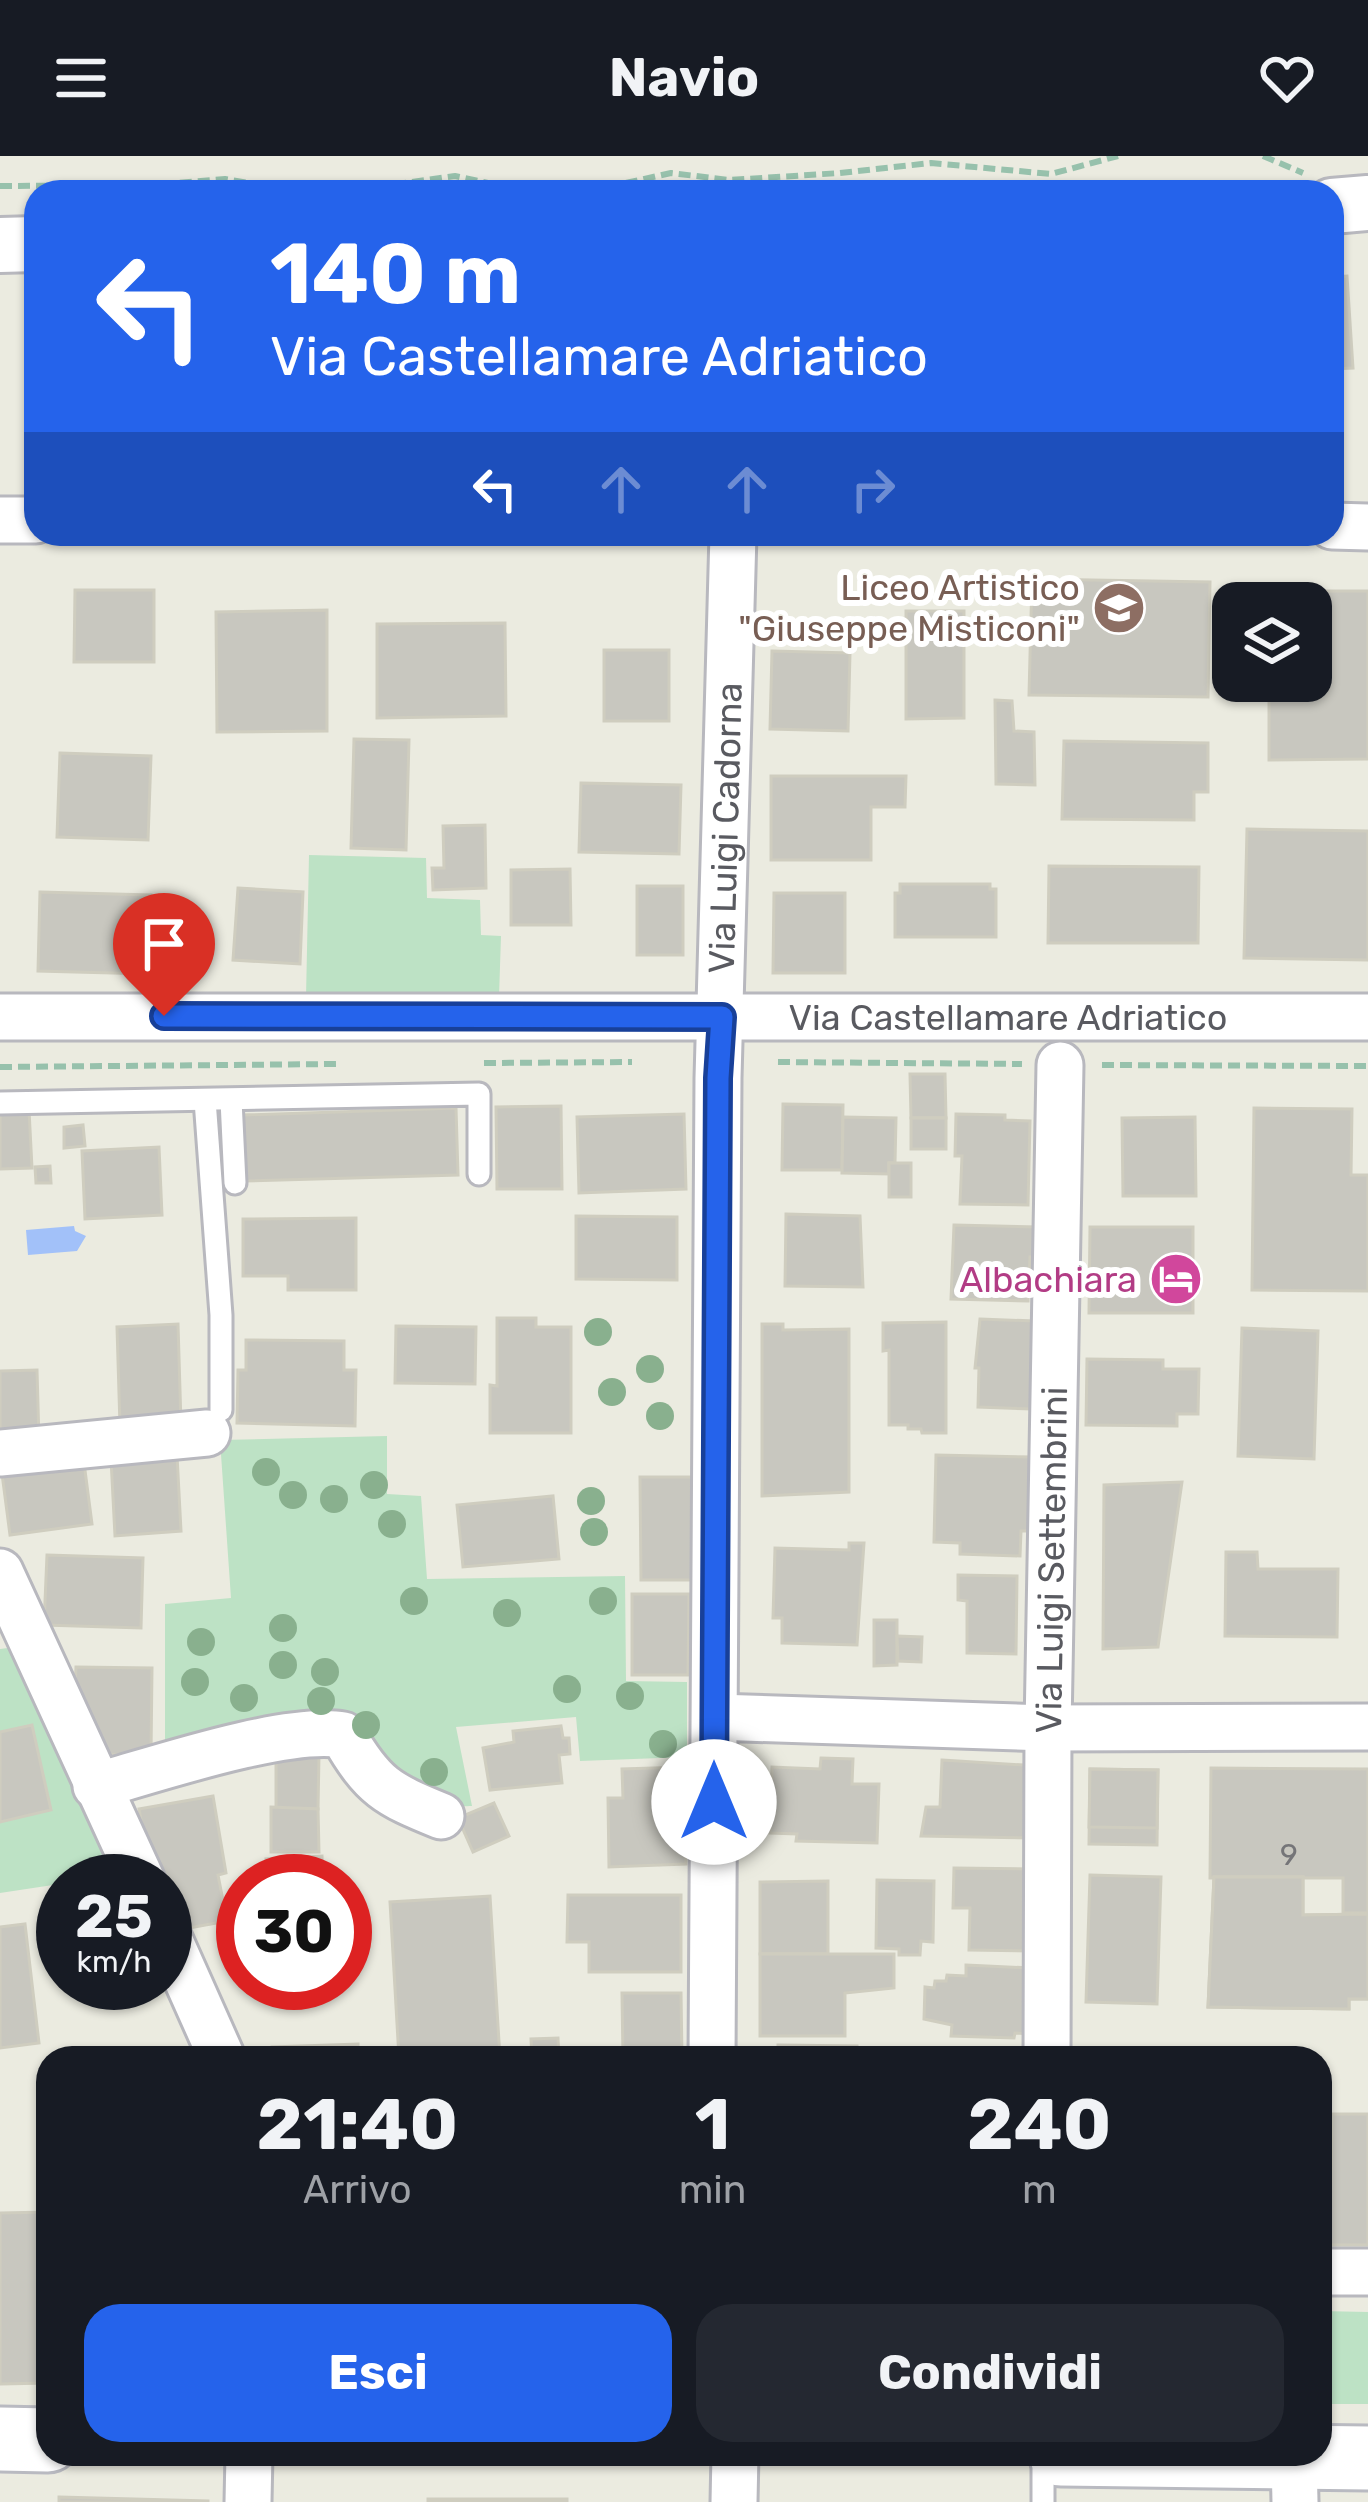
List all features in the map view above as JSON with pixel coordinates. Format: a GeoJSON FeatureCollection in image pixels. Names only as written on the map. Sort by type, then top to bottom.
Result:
{"type":"FeatureCollection","features":[{"type":"Feature","properties":{"kind":"main road"},"geometry":{"type":"LineString","coordinates":[[0,2439],[36,2440]]}},
{"type":"Feature","properties":{"kind":"main road"},"geometry":{"type":"LineString","coordinates":[[1220,2466],[1294,2480],[1368,2458]]}},
{"type":"Feature","properties":{"kind":"street","name":"Via Luigi Cadorna"},"geometry":{"type":"LineString","coordinates":[[712,2046],[718,1102],[733,546]]}},
{"type":"Feature","properties":{"kind":"street","name":"Via Castellamare Adriatico"},"geometry":{"type":"LineString","coordinates":[[0,1016],[1368,1017]]}},
{"type":"Feature","properties":{"kind":"street","name":"Via Luigi Settembrini"},"geometry":{"type":"LineString","coordinates":[[1047,2046],[1060,1065]]}},
{"type":"Feature","properties":{"kind":"street"},"geometry":{"type":"LineString","coordinates":[[0,1453],[214,1422]]}},
{"type":"Feature","properties":{"kind":"street"},"geometry":{"type":"LineString","coordinates":[[0,1572],[11,1626],[129,1854]]}},
{"type":"Feature","properties":{"kind":"street"},"geometry":{"type":"LineString","coordinates":[[715,1717],[1048,1728],[1368,1726]]}},
{"type":"Feature","properties":{"kind":"street"},"geometry":{"type":"LineString","coordinates":[[96,1786],[321,1731],[344,1735],[364,1772],[392,1796],[441,1816]]}},
{"type":"Feature","properties":{"kind":"street"},"geometry":{"type":"LineString","coordinates":[[192,1991],[217,2046]]}},
{"type":"Feature","properties":{"kind":"street"},"geometry":{"type":"LineString","coordinates":[[1332,2272],[1368,2272]]}},
{"type":"Feature","properties":{"kind":"street"},"geometry":{"type":"LineString","coordinates":[[248,2502],[249,2466]]}},
{"type":"Feature","properties":{"kind":"street"},"geometry":{"type":"LineString","coordinates":[[734,2502],[735,2466]]}},
{"type":"Feature","properties":{"kind":"lane"},"geometry":{"type":"LineString","coordinates":[[0,1103],[479,1094],[479,1174]]}},
{"type":"Feature","properties":{"kind":"lane"},"geometry":{"type":"LineString","coordinates":[[205,1100],[220,1315],[214,1422]]}},
{"type":"Feature","properties":{"kind":"lane"},"geometry":{"type":"LineString","coordinates":[[231,1100],[235,1183]]}},
{"type":"Feature","properties":{"kind":"lane"},"geometry":{"type":"LineString","coordinates":[[1042,2502],[1044,2466]]}},
{"type":"Feature","properties":{"kind":"lane"},"geometry":{"type":"LineString","coordinates":[[1063,2466],[1071,2471],[1156,2474],[1161,2466]]}},
{"type":"Feature","properties":{"kind":"path"},"geometry":{"type":"LineString","coordinates":[[639,180],[671,173],[729,180],[931,163],[1051,174],[1118,156]]}},
{"type":"Feature","properties":{"kind":"path"},"geometry":{"type":"LineString","coordinates":[[426,180],[455,176],[474,180]]}},
{"type":"Feature","properties":{"kind":"green space"},"geometry":{"type":"Polygon","coordinates":[[[309,855],[426,858],[427,898],[480,900],[481,935],[501,936],[499,997],[306,997],[309,855]]]}},
{"type":"Feature","properties":{"kind":"green space"},"geometry":{"type":"Polygon","coordinates":[[[387,1436],[387,1494],[421,1496],[427,1579],[625,1576],[626,1681],[687,1682],[687,1757],[580,1761],[576,1717],[456,1727],[472,1806],[425,1795],[360,1743],[165,1751],[165,1604],[231,1598],[220,1440],[387,1436]]]}},
{"type":"Feature","properties":{"kind":"green space"},"geometry":{"type":"Polygon","coordinates":[[[23,1646],[110,1854],[36,1854],[36,1888],[0,1893],[0,1649],[23,1646]]]}},
{"type":"Feature","properties":{"kind":"green space"},"geometry":{"type":"Polygon","coordinates":[[[1332,2311],[1368,2312],[1368,2404],[1332,2404],[1332,2311]]]}},
{"type":"Feature","properties":{"kind":"water"},"geometry":{"type":"Polygon","coordinates":[[[74,1226],[86,1236],[77,1251],[28,1255],[26,1230],[74,1226]]]}},
{"type":"Feature","properties":{"kind":"building"},"geometry":{"type":"Polygon","coordinates":[[[1347,276],[1353,368],[1344,368],[1347,276]]]}},
{"type":"Feature","properties":{"kind":"building"},"geometry":{"type":"Polygon","coordinates":[[[1032,579],[1210,582],[1208,697],[1029,695],[1032,579]]]}},
{"type":"Feature","properties":{"kind":"building"},"geometry":{"type":"Polygon","coordinates":[[[75,590],[154,590],[154,662],[74,662],[75,590]]]}},
{"type":"Feature","properties":{"kind":"building"},"geometry":{"type":"Polygon","coordinates":[[[1332,591],[1368,591],[1368,759],[1269,760],[1269,702],[1332,702],[1332,591]]]}},
{"type":"Feature","properties":{"kind":"building"},"geometry":{"type":"Polygon","coordinates":[[[327,610],[327,731],[217,732],[216,612],[327,610]]]}},
{"type":"Feature","properties":{"kind":"building"},"geometry":{"type":"Polygon","coordinates":[[[906,611],[964,611],[964,718],[906,719],[906,611]]]}},
{"type":"Feature","properties":{"kind":"building"},"geometry":{"type":"Polygon","coordinates":[[[505,623],[506,716],[377,718],[377,624],[505,623]]]}},
{"type":"Feature","properties":{"kind":"building"},"geometry":{"type":"Polygon","coordinates":[[[604,650],[669,650],[669,721],[604,721],[604,650]]]}},
{"type":"Feature","properties":{"kind":"building"},"geometry":{"type":"Polygon","coordinates":[[[772,651],[850,653],[848,731],[770,729],[772,651]]]}},
{"type":"Feature","properties":{"kind":"building"},"geometry":{"type":"Polygon","coordinates":[[[995,700],[1012,701],[1014,731],[1034,732],[1035,785],[996,784],[995,700]]]}},
{"type":"Feature","properties":{"kind":"building"},"geometry":{"type":"Polygon","coordinates":[[[354,739],[409,740],[406,850],[351,848],[354,739]]]}},
{"type":"Feature","properties":{"kind":"building"},"geometry":{"type":"Polygon","coordinates":[[[1064,741],[1208,743],[1208,792],[1194,792],[1194,820],[1062,819],[1064,741]]]}},
{"type":"Feature","properties":{"kind":"building"},"geometry":{"type":"Polygon","coordinates":[[[60,753],[151,756],[148,840],[57,837],[60,753]]]}},
{"type":"Feature","properties":{"kind":"building"},"geometry":{"type":"Polygon","coordinates":[[[771,776],[906,776],[905,807],[871,807],[871,860],[771,860],[771,776]]]}},
{"type":"Feature","properties":{"kind":"building"},"geometry":{"type":"Polygon","coordinates":[[[581,783],[681,785],[679,854],[579,852],[581,783]]]}},
{"type":"Feature","properties":{"kind":"building"},"geometry":{"type":"Polygon","coordinates":[[[485,825],[486,888],[433,890],[432,868],[444,868],[443,826],[485,825]]]}},
{"type":"Feature","properties":{"kind":"building"},"geometry":{"type":"Polygon","coordinates":[[[1247,829],[1368,831],[1368,960],[1244,958],[1247,829]]]}},
{"type":"Feature","properties":{"kind":"building"},"geometry":{"type":"Polygon","coordinates":[[[1049,866],[1199,867],[1198,943],[1048,943],[1049,866]]]}},
{"type":"Feature","properties":{"kind":"building"},"geometry":{"type":"Polygon","coordinates":[[[570,869],[571,925],[511,925],[511,870],[570,869]]]}},
{"type":"Feature","properties":{"kind":"building"},"geometry":{"type":"Polygon","coordinates":[[[900,884],[990,884],[990,889],[996,889],[996,937],[895,937],[895,893],[900,893],[900,884]]]}},
{"type":"Feature","properties":{"kind":"building"},"geometry":{"type":"Polygon","coordinates":[[[637,886],[683,886],[683,955],[637,955],[637,886]]]}},
{"type":"Feature","properties":{"kind":"building"},"geometry":{"type":"Polygon","coordinates":[[[238,888],[303,892],[300,964],[233,960],[238,888]]]}},
{"type":"Feature","properties":{"kind":"building"},"geometry":{"type":"Polygon","coordinates":[[[40,892],[151,895],[149,974],[38,971],[40,892]]]}},
{"type":"Feature","properties":{"kind":"building"},"geometry":{"type":"Polygon","coordinates":[[[774,893],[845,893],[845,973],[773,973],[774,893]]]}},
{"type":"Feature","properties":{"kind":"building"},"geometry":{"type":"Polygon","coordinates":[[[910,1074],[945,1074],[946,1118],[911,1118],[910,1074]]]}},
{"type":"Feature","properties":{"kind":"building"},"geometry":{"type":"Polygon","coordinates":[[[783,1104],[843,1105],[842,1170],[782,1170],[783,1104]]]}},
{"type":"Feature","properties":{"kind":"building"},"geometry":{"type":"Polygon","coordinates":[[[561,1106],[562,1189],[497,1189],[496,1107],[561,1106]]]}},
{"type":"Feature","properties":{"kind":"building"},"geometry":{"type":"Polygon","coordinates":[[[456,1108],[458,1175],[245,1181],[243,1115],[456,1108]]]}},
{"type":"Feature","properties":{"kind":"building"},"geometry":{"type":"Polygon","coordinates":[[[1254,1108],[1352,1109],[1351,1175],[1368,1175],[1368,1291],[1252,1290],[1254,1108]]]}},
{"type":"Feature","properties":{"kind":"building"},"geometry":{"type":"Polygon","coordinates":[[[29,1110],[32,1168],[0,1169],[0,1111],[29,1110]]]}},
{"type":"Feature","properties":{"kind":"building"},"geometry":{"type":"Polygon","coordinates":[[[684,1114],[686,1189],[579,1193],[577,1117],[684,1114]]]}},
{"type":"Feature","properties":{"kind":"building"},"geometry":{"type":"Polygon","coordinates":[[[956,1114],[1005,1115],[1005,1120],[1030,1121],[1028,1205],[960,1204],[962,1156],[955,1156],[956,1114]]]}},
{"type":"Feature","properties":{"kind":"building"},"geometry":{"type":"Polygon","coordinates":[[[843,1117],[896,1118],[895,1163],[889,1163],[889,1174],[842,1173],[843,1117]]]}},
{"type":"Feature","properties":{"kind":"building"},"geometry":{"type":"Polygon","coordinates":[[[1195,1117],[1196,1196],[1123,1196],[1122,1118],[1195,1117]]]}},
{"type":"Feature","properties":{"kind":"building"},"geometry":{"type":"Polygon","coordinates":[[[911,1118],[946,1118],[946,1149],[911,1149],[911,1118]]]}},
{"type":"Feature","properties":{"kind":"building"},"geometry":{"type":"Polygon","coordinates":[[[83,1125],[85,1146],[64,1148],[64,1127],[83,1125]]]}},
{"type":"Feature","properties":{"kind":"building"},"geometry":{"type":"Polygon","coordinates":[[[159,1147],[162,1215],[85,1219],[82,1151],[159,1147]]]}},
{"type":"Feature","properties":{"kind":"building"},"geometry":{"type":"Polygon","coordinates":[[[889,1163],[911,1163],[911,1197],[889,1197],[889,1163]]]}},
{"type":"Feature","properties":{"kind":"building"},"geometry":{"type":"Polygon","coordinates":[[[50,1166],[51,1183],[36,1183],[35,1167],[50,1166]]]}},
{"type":"Feature","properties":{"kind":"building"},"geometry":{"type":"Polygon","coordinates":[[[786,1214],[860,1216],[863,1287],[785,1286],[786,1214]]]}},
{"type":"Feature","properties":{"kind":"building"},"geometry":{"type":"Polygon","coordinates":[[[576,1216],[677,1217],[677,1280],[576,1279],[576,1216]]]}},
{"type":"Feature","properties":{"kind":"building"},"geometry":{"type":"Polygon","coordinates":[[[356,1218],[356,1290],[288,1290],[288,1276],[243,1276],[243,1219],[356,1218]]]}},
{"type":"Feature","properties":{"kind":"building"},"geometry":{"type":"Polygon","coordinates":[[[954,1225],[1037,1227],[1028,1301],[951,1299],[954,1225]]]}},
{"type":"Feature","properties":{"kind":"building"},"geometry":{"type":"Polygon","coordinates":[[[1090,1227],[1193,1227],[1193,1313],[1089,1313],[1090,1227]]]}},
{"type":"Feature","properties":{"kind":"building"},"geometry":{"type":"Polygon","coordinates":[[[497,1318],[536,1318],[536,1327],[571,1327],[571,1433],[490,1433],[490,1385],[497,1386],[497,1318]]]}},
{"type":"Feature","properties":{"kind":"building"},"geometry":{"type":"Polygon","coordinates":[[[980,1319],[1034,1321],[1032,1409],[978,1407],[979,1368],[975,1368],[980,1319]]]}},
{"type":"Feature","properties":{"kind":"building"},"geometry":{"type":"Polygon","coordinates":[[[946,1322],[946,1433],[889,1425],[889,1350],[883,1351],[883,1323],[946,1322]]]}},
{"type":"Feature","properties":{"kind":"building"},"geometry":{"type":"Polygon","coordinates":[[[178,1324],[181,1424],[120,1426],[117,1327],[178,1324]]]}},
{"type":"Feature","properties":{"kind":"building"},"geometry":{"type":"Polygon","coordinates":[[[762,1324],[783,1324],[783,1330],[849,1329],[849,1492],[762,1496],[762,1324]]]}},
{"type":"Feature","properties":{"kind":"building"},"geometry":{"type":"Polygon","coordinates":[[[396,1326],[476,1327],[475,1384],[395,1383],[396,1326]]]}},
{"type":"Feature","properties":{"kind":"building"},"geometry":{"type":"Polygon","coordinates":[[[1242,1328],[1318,1331],[1314,1459],[1238,1456],[1242,1328]]]}},
{"type":"Feature","properties":{"kind":"building"},"geometry":{"type":"Polygon","coordinates":[[[246,1340],[344,1341],[344,1370],[356,1370],[355,1426],[237,1423],[238,1370],[246,1370],[246,1340]]]}},
{"type":"Feature","properties":{"kind":"building"},"geometry":{"type":"Polygon","coordinates":[[[1087,1359],[1163,1360],[1163,1369],[1199,1369],[1198,1414],[1177,1414],[1177,1426],[1086,1425],[1087,1359]]]}},
{"type":"Feature","properties":{"kind":"building"},"geometry":{"type":"Polygon","coordinates":[[[37,1370],[39,1440],[0,1441],[0,1371],[37,1370]]]}},
{"type":"Feature","properties":{"kind":"building"},"geometry":{"type":"Polygon","coordinates":[[[83,1455],[92,1524],[10,1535],[1,1466],[83,1455]]]}},
{"type":"Feature","properties":{"kind":"building"},"geometry":{"type":"Polygon","coordinates":[[[177,1455],[181,1531],[115,1536],[111,1459],[177,1455]]]}},
{"type":"Feature","properties":{"kind":"building"},"geometry":{"type":"Polygon","coordinates":[[[936,1455],[1033,1457],[1030,1531],[1021,1531],[1020,1556],[960,1554],[960,1543],[934,1542],[936,1455]]]}},
{"type":"Feature","properties":{"kind":"building"},"geometry":{"type":"Polygon","coordinates":[[[640,1477],[692,1477],[693,1580],[641,1580],[640,1477]]]}},
{"type":"Feature","properties":{"kind":"building"},"geometry":{"type":"Polygon","coordinates":[[[1182,1482],[1158,1647],[1103,1649],[1104,1485],[1182,1482]]]}},
{"type":"Feature","properties":{"kind":"building"},"geometry":{"type":"Polygon","coordinates":[[[553,1496],[559,1559],[463,1567],[457,1505],[553,1496]]]}},
{"type":"Feature","properties":{"kind":"building"},"geometry":{"type":"Polygon","coordinates":[[[849,1543],[864,1543],[857,1645],[782,1643],[782,1618],[773,1618],[775,1548],[849,1550],[849,1543]]]}},
{"type":"Feature","properties":{"kind":"building"},"geometry":{"type":"Polygon","coordinates":[[[1226,1552],[1257,1552],[1258,1569],[1338,1569],[1337,1637],[1225,1636],[1226,1552]]]}},
{"type":"Feature","properties":{"kind":"building"},"geometry":{"type":"Polygon","coordinates":[[[47,1555],[143,1558],[141,1628],[44,1625],[47,1555]]]}},
{"type":"Feature","properties":{"kind":"building"},"geometry":{"type":"Polygon","coordinates":[[[958,1575],[1017,1576],[1016,1654],[967,1653],[967,1601],[958,1600],[958,1575]]]}},
{"type":"Feature","properties":{"kind":"building"},"geometry":{"type":"Polygon","coordinates":[[[632,1594],[689,1594],[688,1675],[632,1675],[632,1594]]]}},
{"type":"Feature","properties":{"kind":"building"},"geometry":{"type":"Polygon","coordinates":[[[874,1620],[897,1620],[897,1665],[874,1666],[874,1620]]]}},
{"type":"Feature","properties":{"kind":"building"},"geometry":{"type":"Polygon","coordinates":[[[897,1636],[922,1637],[921,1662],[898,1661],[897,1636]]]}},
{"type":"Feature","properties":{"kind":"building"},"geometry":{"type":"Polygon","coordinates":[[[76,1667],[152,1668],[151,1754],[99,1755],[74,1706],[76,1667]]]}},
{"type":"Feature","properties":{"kind":"building"},"geometry":{"type":"Polygon","coordinates":[[[32,1725],[51,1810],[0,1822],[0,1732],[32,1725]]]}},
{"type":"Feature","properties":{"kind":"building"},"geometry":{"type":"Polygon","coordinates":[[[561,1726],[563,1738],[569,1738],[570,1754],[559,1755],[562,1783],[490,1790],[483,1748],[514,1742],[513,1731],[561,1726]]]}},
{"type":"Feature","properties":{"kind":"building"},"geometry":{"type":"Polygon","coordinates":[[[319,1754],[318,1809],[276,1809],[276,1755],[319,1754]]]}},
{"type":"Feature","properties":{"kind":"building"},"geometry":{"type":"Polygon","coordinates":[[[821,1758],[853,1759],[852,1784],[879,1784],[877,1843],[796,1841],[797,1834],[770,1833],[772,1767],[820,1769],[821,1758]]]}},
{"type":"Feature","properties":{"kind":"building"},"geometry":{"type":"Polygon","coordinates":[[[942,1760],[1039,1766],[1037,1838],[921,1836],[926,1807],[940,1807],[942,1760]]]}},
{"type":"Feature","properties":{"kind":"building"},"geometry":{"type":"Polygon","coordinates":[[[684,1767],[686,1864],[609,1867],[608,1798],[623,1798],[622,1769],[684,1767]]]}},
{"type":"Feature","properties":{"kind":"building"},"geometry":{"type":"Polygon","coordinates":[[[1211,1768],[1368,1769],[1368,1913],[1343,1913],[1343,1878],[1210,1878],[1211,1768]]]}},
{"type":"Feature","properties":{"kind":"building"},"geometry":{"type":"Polygon","coordinates":[[[1090,1769],[1158,1770],[1157,1845],[1089,1844],[1090,1769]]]}},
{"type":"Feature","properties":{"kind":"building"},"geometry":{"type":"Polygon","coordinates":[[[1090,1769],[1158,1770],[1157,1828],[1089,1827],[1090,1769]]]}},
{"type":"Feature","properties":{"kind":"building"},"geometry":{"type":"Polygon","coordinates":[[[213,1796],[223,1854],[216,1854],[216,1923],[192,1927],[192,1854],[147,1854],[139,1809],[213,1796]]]}},
{"type":"Feature","properties":{"kind":"building"},"geometry":{"type":"Polygon","coordinates":[[[494,1803],[509,1836],[473,1852],[458,1818],[494,1803]]]}},
{"type":"Feature","properties":{"kind":"building"},"geometry":{"type":"Polygon","coordinates":[[[271,1807],[318,1809],[319,1852],[271,1852],[271,1807]]]}},
{"type":"Feature","properties":{"kind":"building"},"geometry":{"type":"Polygon","coordinates":[[[954,1868],[1031,1869],[1030,1951],[969,1950],[970,1908],[953,1908],[954,1868]]]}},
{"type":"Feature","properties":{"kind":"building"},"geometry":{"type":"Polygon","coordinates":[[[1090,1875],[1161,1877],[1157,2004],[1086,2002],[1090,1875]]]}},
{"type":"Feature","properties":{"kind":"building"},"geometry":{"type":"Polygon","coordinates":[[[1214,1877],[1303,1877],[1303,1915],[1368,1914],[1368,1999],[1349,1999],[1349,2009],[1208,2007],[1214,1877]]]}},
{"type":"Feature","properties":{"kind":"building"},"geometry":{"type":"Polygon","coordinates":[[[1214,1877],[1303,1877],[1303,1915],[1368,1914],[1368,1999],[1349,1999],[1349,2009],[1208,2007],[1214,1877]]]}},
{"type":"Feature","properties":{"kind":"building"},"geometry":{"type":"Polygon","coordinates":[[[877,1880],[934,1881],[933,1942],[921,1941],[920,1955],[876,1948],[877,1880]]]}},
{"type":"Feature","properties":{"kind":"building"},"geometry":{"type":"Polygon","coordinates":[[[828,1881],[828,1954],[760,1954],[760,1882],[828,1881]]]}},
{"type":"Feature","properties":{"kind":"building"},"geometry":{"type":"Polygon","coordinates":[[[568,1895],[681,1895],[681,1972],[589,1972],[589,1942],[567,1942],[568,1895]]]}},
{"type":"Feature","properties":{"kind":"building"},"geometry":{"type":"Polygon","coordinates":[[[490,1896],[499,2046],[398,2046],[390,1902],[490,1896]]]}},
{"type":"Feature","properties":{"kind":"building"},"geometry":{"type":"Polygon","coordinates":[[[25,1924],[39,2043],[0,2048],[0,1927],[25,1924]]]}},
{"type":"Feature","properties":{"kind":"building"},"geometry":{"type":"Polygon","coordinates":[[[760,1954],[894,1954],[894,1988],[845,1993],[845,2036],[760,2036],[760,1954]]]}},
{"type":"Feature","properties":{"kind":"building"},"geometry":{"type":"Polygon","coordinates":[[[966,1965],[1031,1968],[1029,2034],[1015,2033],[1014,2038],[951,2036],[952,2025],[924,2019],[925,1987],[934,1988],[935,1981],[946,1981],[947,1975],[966,1976],[966,1965]]]}},
{"type":"Feature","properties":{"kind":"building"},"geometry":{"type":"Polygon","coordinates":[[[622,1993],[681,1993],[682,2046],[623,2046],[622,1993]]]}},
{"type":"Feature","properties":{"kind":"building"},"geometry":{"type":"Polygon","coordinates":[[[558,2038],[558,2046],[531,2046],[531,2039],[558,2038]]]}},
{"type":"Feature","properties":{"kind":"building"},"geometry":{"type":"Polygon","coordinates":[[[1332,2114],[1368,2114],[1368,2245],[1332,2245],[1332,2114]]]}},
{"type":"Feature","properties":{"kind":"building"},"geometry":{"type":"Polygon","coordinates":[[[36,2212],[36,2383],[0,2384],[0,2213],[36,2212]]]}},
{"type":"Feature","properties":{"kind":"building"},"geometry":{"type":"Polygon","coordinates":[[[59,2497],[208,2501],[208,2502],[59,2502],[59,2497]]]}},
{"type":"Feature","properties":{"kind":"building"},"geometry":{"type":"Polygon","coordinates":[[[567,2499],[567,2502],[428,2502],[567,2499]]]}},
{"type":"Feature","properties":{"kind":"place","name":"Liceo Artistico \"Giuseppe Misticoni\""},"geometry":{"type":"Point","coordinates":[1119,608]}},
{"type":"Feature","properties":{"kind":"place","name":"Albachiara"},"geometry":{"type":"Point","coordinates":[1176,1279]}},
{"type":"Feature","properties":{"kind":"route"},"geometry":{"type":"LineString","coordinates":[[164,1016],[722,1017],[714,1802]]}}]}
